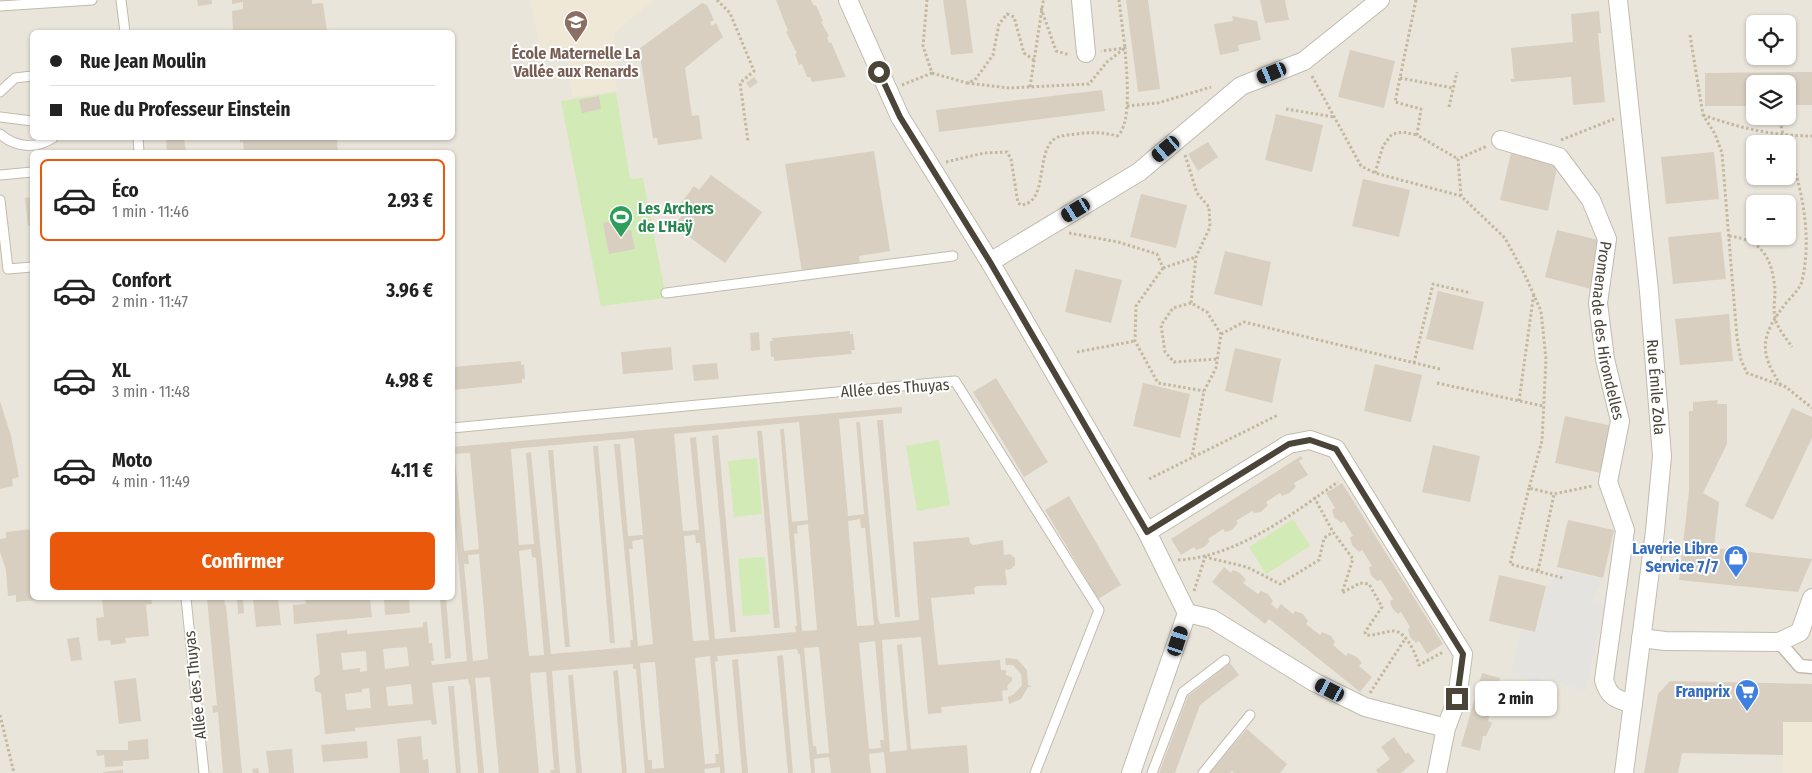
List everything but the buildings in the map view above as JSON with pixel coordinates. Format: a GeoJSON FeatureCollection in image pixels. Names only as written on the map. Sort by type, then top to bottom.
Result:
{"type":"FeatureCollection","features":[{"type":"Feature","properties":{"kind":"street"},"geometry":{"type":"LineString","coordinates":[[848,0],[900,117],[990,262],[1147,532],[1187,613],[1131,773]]}},
{"type":"Feature","properties":{"kind":"street"},"geometry":{"type":"LineString","coordinates":[[1081,0],[1086,53]]}},
{"type":"Feature","properties":{"kind":"street"},"geometry":{"type":"LineString","coordinates":[[990,262],[1139,172],[1241,86],[1304,61],[1380,0]]}},
{"type":"Feature","properties":{"kind":"street","name":"Rue Émile Zola"},"geometry":{"type":"LineString","coordinates":[[1618,0],[1649,291],[1662,456],[1655,531],[1624,773]]}},
{"type":"Feature","properties":{"kind":"street"},"geometry":{"type":"LineString","coordinates":[[1501,140],[1559,157]]}},
{"type":"Feature","properties":{"kind":"street","name":"Promenade des Hirondelles"},"geometry":{"type":"LineString","coordinates":[[1559,157],[1591,200],[1607,239],[1598,303],[1605,359],[1620,421],[1608,482]]}},
{"type":"Feature","properties":{"kind":"street"},"geometry":{"type":"LineString","coordinates":[[1147,532],[1289,444],[1310,440],[1336,449],[1463,654],[1457,699],[1446,728],[1437,773]]}},
{"type":"Feature","properties":{"kind":"street"},"geometry":{"type":"LineString","coordinates":[[1608,482],[1625,530],[1604,680],[1607,691],[1612,698],[1633,704]]}},
{"type":"Feature","properties":{"kind":"street"},"geometry":{"type":"LineString","coordinates":[[1641,638],[1665,641],[1779,642],[1800,632],[1812,598]]}},
{"type":"Feature","properties":{"kind":"street"},"geometry":{"type":"LineString","coordinates":[[1187,613],[1212,619],[1314,682],[1362,706],[1446,728]]}},
{"type":"Feature","properties":{"kind":"street"},"geometry":{"type":"LineString","coordinates":[[1779,642],[1800,666],[1812,667]]}},
{"type":"Feature","properties":{"kind":"lane"},"geometry":{"type":"LineString","coordinates":[[0,6],[92,0]]}},
{"type":"Feature","properties":{"kind":"lane"},"geometry":{"type":"LineString","coordinates":[[121,0],[125,30]]}},
{"type":"Feature","properties":{"kind":"lane"},"geometry":{"type":"LineString","coordinates":[[0,92],[15,78],[30,76]]}},
{"type":"Feature","properties":{"kind":"lane"},"geometry":{"type":"LineString","coordinates":[[0,117],[30,121]]}},
{"type":"Feature","properties":{"kind":"lane"},"geometry":{"type":"LineString","coordinates":[[0,134],[17,144],[30,146],[42,144],[49,140]]}},
{"type":"Feature","properties":{"kind":"lane"},"geometry":{"type":"LineString","coordinates":[[0,175],[30,172]]}},
{"type":"Feature","properties":{"kind":"lane"},"geometry":{"type":"LineString","coordinates":[[0,200],[8,268],[30,267]]}},
{"type":"Feature","properties":{"kind":"lane"},"geometry":{"type":"LineString","coordinates":[[666,293],[953,256]]}},
{"type":"Feature","properties":{"kind":"lane","name":"Allée des Thuyas"},"geometry":{"type":"LineString","coordinates":[[455,428],[955,381],[1099,610],[1035,773]]}},
{"type":"Feature","properties":{"kind":"lane","name":"Allée des Thuyas"},"geometry":{"type":"LineString","coordinates":[[186,600],[204,773]]}},
{"type":"Feature","properties":{"kind":"lane"},"geometry":{"type":"LineString","coordinates":[[1152,773],[1183,692],[1225,660]]}},
{"type":"Feature","properties":{"kind":"lane"},"geometry":{"type":"LineString","coordinates":[[1203,773],[1250,715]]}},
{"type":"Feature","properties":{"kind":"path"},"geometry":{"type":"LineString","coordinates":[[717,0],[730,13],[754,71],[740,83],[748,141]]}},
{"type":"Feature","properties":{"kind":"path"},"geometry":{"type":"LineString","coordinates":[[927,0],[922,46],[932,73]]}},
{"type":"Feature","properties":{"kind":"path"},"geometry":{"type":"LineString","coordinates":[[1030,87],[1042,2],[1046,0]]}},
{"type":"Feature","properties":{"kind":"path"},"geometry":{"type":"LineString","coordinates":[[887,90],[932,73],[967,83],[1009,88],[1089,84],[1107,62],[1125,48],[1119,0]]}},
{"type":"Feature","properties":{"kind":"path"},"geometry":{"type":"LineString","coordinates":[[1416,0],[1395,102],[1422,109],[1417,135]]}},
{"type":"Feature","properties":{"kind":"path"},"geometry":{"type":"LineString","coordinates":[[967,83],[975,80],[993,55],[999,24],[1007,14],[1014,17],[1024,53],[1034,60]]}},
{"type":"Feature","properties":{"kind":"path"},"geometry":{"type":"LineString","coordinates":[[1690,34],[1703,115],[1715,134],[1722,153],[1737,338],[1741,360],[1747,372],[1781,385],[1812,408]]}},
{"type":"Feature","properties":{"kind":"path"},"geometry":{"type":"LineString","coordinates":[[1304,61],[1361,166],[1375,174],[1461,196],[1505,238],[1534,291],[1542,311],[1546,359],[1542,441],[1510,564],[1563,578]]}},
{"type":"Feature","properties":{"kind":"path"},"geometry":{"type":"LineString","coordinates":[[1449,106],[1457,72]]}},
{"type":"Feature","properties":{"kind":"path"},"geometry":{"type":"LineString","coordinates":[[1400,78],[1453,88]]}},
{"type":"Feature","properties":{"kind":"path"},"geometry":{"type":"LineString","coordinates":[[1127,106],[1138,107],[1158,103],[1219,85],[1241,86]]}},
{"type":"Feature","properties":{"kind":"path"},"geometry":{"type":"LineString","coordinates":[[1286,109],[1334,117]]}},
{"type":"Feature","properties":{"kind":"path"},"geometry":{"type":"LineString","coordinates":[[1559,157],[1560,141],[1630,112]]}},
{"type":"Feature","properties":{"kind":"path"},"geometry":{"type":"LineString","coordinates":[[1703,115],[1729,124],[1778,135]]}},
{"type":"Feature","properties":{"kind":"path"},"geometry":{"type":"LineString","coordinates":[[931,168],[966,156],[1007,152],[1011,159],[1016,198],[1021,205],[1026,204],[1036,195],[1045,156],[1053,140],[1061,136],[1096,132],[1120,135]]}},
{"type":"Feature","properties":{"kind":"path"},"geometry":{"type":"LineString","coordinates":[[1375,174],[1383,146],[1392,134],[1403,132],[1417,135],[1458,159]]}},
{"type":"Feature","properties":{"kind":"path"},"geometry":{"type":"LineString","coordinates":[[1796,136],[1812,136]]}},
{"type":"Feature","properties":{"kind":"path"},"geometry":{"type":"LineString","coordinates":[[1180,138],[1196,193],[1209,207],[1210,227],[1196,257],[1191,302]]}},
{"type":"Feature","properties":{"kind":"path"},"geometry":{"type":"LineString","coordinates":[[1458,159],[1501,140]]}},
{"type":"Feature","properties":{"kind":"path"},"geometry":{"type":"LineString","coordinates":[[1458,159],[1461,196]]}},
{"type":"Feature","properties":{"kind":"path"},"geometry":{"type":"LineString","coordinates":[[1774,319],[1802,284],[1806,247],[1801,190],[1796,175]]}},
{"type":"Feature","properties":{"kind":"path"},"geometry":{"type":"LineString","coordinates":[[1044,229],[1118,242],[1157,254],[1163,268]]}},
{"type":"Feature","properties":{"kind":"path"},"geometry":{"type":"LineString","coordinates":[[1729,236],[1746,238],[1760,247],[1771,266],[1775,290],[1774,319],[1765,346],[1766,362],[1781,385]]}},
{"type":"Feature","properties":{"kind":"path"},"geometry":{"type":"LineString","coordinates":[[1196,257],[1163,268],[1136,306],[1135,341],[1158,383],[1204,391]]}},
{"type":"Feature","properties":{"kind":"path"},"geometry":{"type":"LineString","coordinates":[[1414,363],[1433,284],[1471,293]]}},
{"type":"Feature","properties":{"kind":"path"},"geometry":{"type":"LineString","coordinates":[[1519,401],[1534,291]]}},
{"type":"Feature","properties":{"kind":"path"},"geometry":{"type":"LineString","coordinates":[[1191,302],[1207,312],[1221,334],[1216,368],[1204,391],[1192,456]]}},
{"type":"Feature","properties":{"kind":"path"},"geometry":{"type":"LineString","coordinates":[[1191,302],[1173,308],[1161,325],[1165,352],[1174,362],[1217,359]]}},
{"type":"Feature","properties":{"kind":"path"},"geometry":{"type":"LineString","coordinates":[[1774,319],[1792,347]]}},
{"type":"Feature","properties":{"kind":"path"},"geometry":{"type":"LineString","coordinates":[[1221,334],[1244,322],[1440,368]]}},
{"type":"Feature","properties":{"kind":"path"},"geometry":{"type":"LineString","coordinates":[[1077,352],[1135,341]]}},
{"type":"Feature","properties":{"kind":"path"},"geometry":{"type":"LineString","coordinates":[[1437,383],[1543,406]]}},
{"type":"Feature","properties":{"kind":"path"},"geometry":{"type":"LineString","coordinates":[[1149,479],[1278,414]]}},
{"type":"Feature","properties":{"kind":"path"},"geometry":{"type":"LineString","coordinates":[[1162,561],[1205,557],[1242,544],[1350,472]]}},
{"type":"Feature","properties":{"kind":"path"},"geometry":{"type":"LineString","coordinates":[[1529,488],[1554,494],[1608,482]]}},
{"type":"Feature","properties":{"kind":"path"},"geometry":{"type":"LineString","coordinates":[[1538,571],[1554,494]]}},
{"type":"Feature","properties":{"kind":"path"},"geometry":{"type":"LineString","coordinates":[[1314,497],[1333,532],[1353,559],[1350,574],[1342,593],[1360,583],[1369,584],[1382,607],[1365,632],[1366,635],[1395,631],[1405,639],[1415,652],[1419,665],[1458,644]]}},
{"type":"Feature","properties":{"kind":"path"},"geometry":{"type":"LineString","coordinates":[[1205,557],[1247,567],[1280,584],[1319,560],[1324,538],[1333,532]]}},
{"type":"Feature","properties":{"kind":"path"},"geometry":{"type":"LineString","coordinates":[[1187,613],[1205,557]]}},
{"type":"Feature","properties":{"kind":"path"},"geometry":{"type":"LineString","coordinates":[[1362,706],[1405,639]]}},
{"type":"Feature","properties":{"kind":"path"},"geometry":{"type":"LineString","coordinates":[[0,715],[14,773]]}},
{"type":"Feature","properties":{"kind":"shaded area"},"geometry":{"type":"Polygon","coordinates":[[[0,0],[1812,0],[1812,773],[0,773],[0,0]]]}},
{"type":"Feature","properties":{"kind":"shaded area","name":"École Maternelle La Vallée aux Renards"},"geometry":{"type":"Polygon","coordinates":[[[530,0],[655,0],[617,30],[614,36],[617,90],[573,97],[565,49],[541,52],[530,0]]]}},
{"type":"Feature","properties":{"kind":"shaded area"},"geometry":{"type":"Polygon","coordinates":[[[1563,570],[1603,579],[1593,600],[1605,605],[1585,692],[1540,676],[1538,684],[1511,673],[1521,630],[1536,633],[1547,586],[1563,570]]]}},
{"type":"Feature","properties":{"kind":"shaded area"},"geometry":{"type":"Polygon","coordinates":[[[1783,722],[1812,722],[1812,773],[1783,773],[1783,722]]]}},
{"type":"Feature","properties":{"kind":"green space","name":"Les Archers de L'Haÿ"},"geometry":{"type":"Polygon","coordinates":[[[616,92],[630,179],[643,178],[666,298],[601,306],[561,101],[616,92]]]}},
{"type":"Feature","properties":{"kind":"green space"},"geometry":{"type":"Polygon","coordinates":[[[939,440],[950,505],[917,511],[906,446],[939,440]]]}},
{"type":"Feature","properties":{"kind":"green space"},"geometry":{"type":"Polygon","coordinates":[[[757,458],[762,514],[734,517],[728,461],[757,458]]]}},
{"type":"Feature","properties":{"kind":"green space"},"geometry":{"type":"Polygon","coordinates":[[[1293,519],[1310,546],[1266,574],[1249,547],[1293,519]]]}},
{"type":"Feature","properties":{"kind":"green space"},"geometry":{"type":"Polygon","coordinates":[[[765,557],[770,614],[743,616],[738,559],[765,557]]]}},
{"type":"Feature","properties":{"kind":"place","name":"École Maternelle La Vallée aux Renards"},"geometry":{"type":"Point","coordinates":[576,43]}},
{"type":"Feature","properties":{"kind":"place","name":"Les Archers de L'Haÿ"},"geometry":{"type":"Point","coordinates":[621,238]}},
{"type":"Feature","properties":{"kind":"place","name":"Laverie Libre Service 7/7"},"geometry":{"type":"Point","coordinates":[1736,578]}},
{"type":"Feature","properties":{"kind":"place","name":"Franprix"},"geometry":{"type":"Point","coordinates":[1747,712]}},
{"type":"Feature","properties":{"kind":"route"},"geometry":{"type":"LineString","coordinates":[[879,72],[900,117],[990,262],[1147,532],[1289,444],[1310,440],[1336,449],[1388,530],[1463,654],[1457,699]]}}]}
